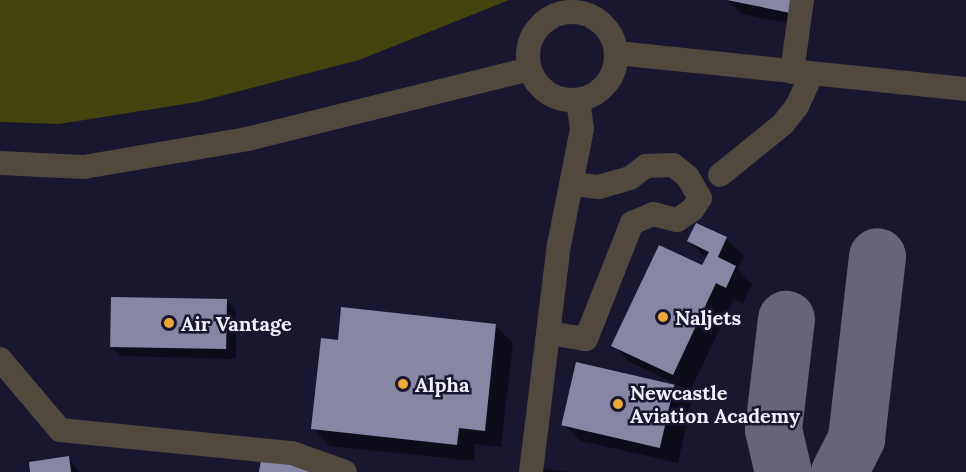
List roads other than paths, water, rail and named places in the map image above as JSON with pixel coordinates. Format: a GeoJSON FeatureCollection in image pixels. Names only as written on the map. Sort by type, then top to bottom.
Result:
{"type":"FeatureCollection","features":[{"type":"Feature","properties":{"kind":"street"},"geometry":{"type":"LineString","coordinates":[[720,176],[783,124],[797,106],[802,73],[802,0]]}},
{"type":"Feature","properties":{"kind":"street"},"geometry":{"type":"LineString","coordinates":[[566,6],[601,21],[612,36],[617,53],[615,70],[607,84],[594,95],[578,100],[548,93],[529,69],[531,38],[551,16],[566,6]]}},
{"type":"Feature","properties":{"kind":"street"},"geometry":{"type":"LineString","coordinates":[[617,53],[966,88]]}},
{"type":"Feature","properties":{"kind":"street"},"geometry":{"type":"LineString","coordinates":[[0,163],[84,167],[223,143],[529,69]]}},
{"type":"Feature","properties":{"kind":"street"},"geometry":{"type":"LineString","coordinates":[[531,472],[559,245],[582,129],[578,100]]}},
{"type":"Feature","properties":{"kind":"street"},"geometry":{"type":"LineString","coordinates":[[548,333],[586,339],[632,223],[653,214],[677,220],[692,210],[700,198],[688,177],[673,165],[646,166],[630,177],[598,187],[572,184]]}},
{"type":"Feature","properties":{"kind":"street"},"geometry":{"type":"LineString","coordinates":[[0,359],[60,430],[292,453],[345,472]]}},
{"type":"Feature","properties":{"kind":"place","name":"Naljets"},"geometry":{"type":"Point","coordinates":[663,317]}},
{"type":"Feature","properties":{"kind":"place","name":"Air Vantage"},"geometry":{"type":"Point","coordinates":[169,323]}},
{"type":"Feature","properties":{"kind":"place","name":"Alpha"},"geometry":{"type":"Point","coordinates":[403,384]}},
{"type":"Feature","properties":{"kind":"place","name":"Newcastle Aviation Academy"},"geometry":{"type":"Point","coordinates":[618,404]}}]}
